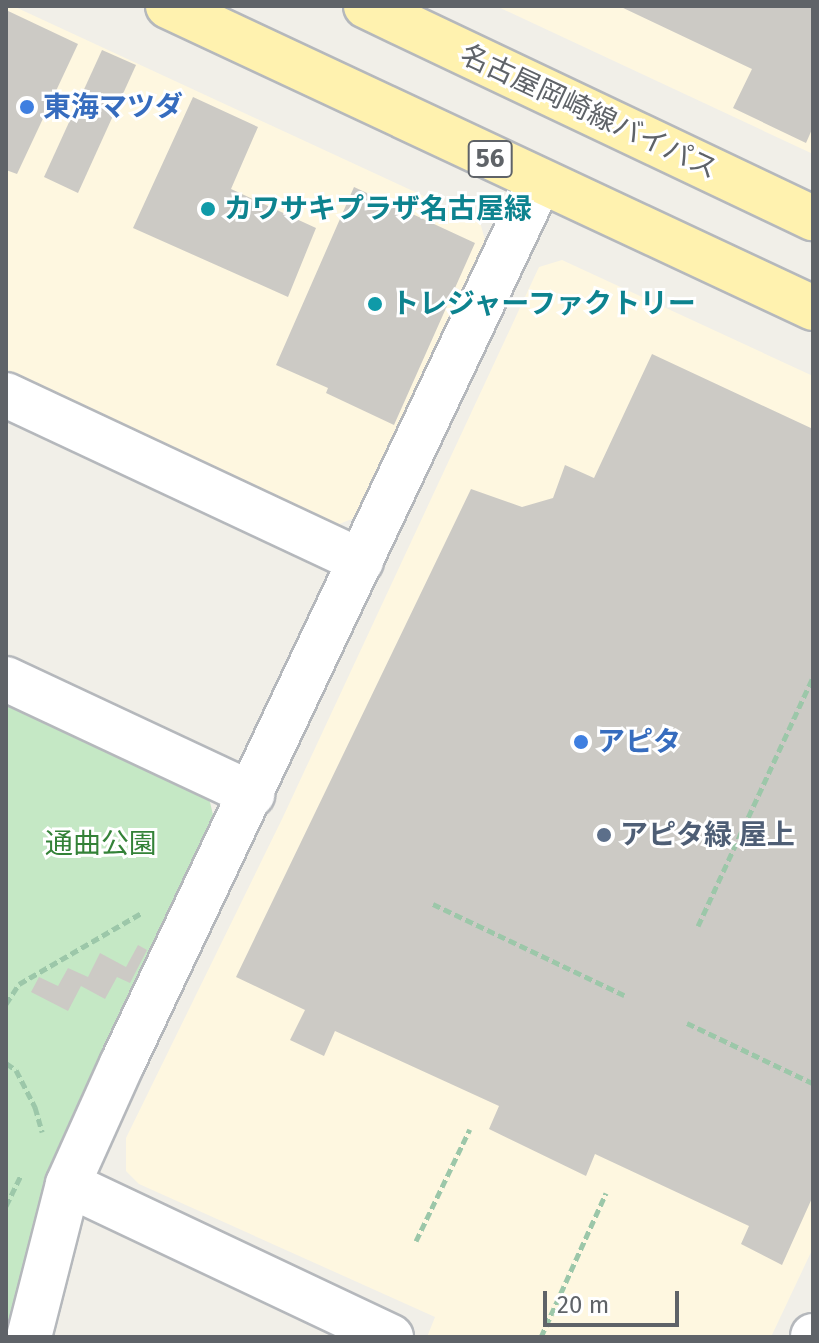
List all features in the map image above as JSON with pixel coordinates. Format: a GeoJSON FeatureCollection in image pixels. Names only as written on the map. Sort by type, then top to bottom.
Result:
{"type":"FeatureCollection","features":[{"type":"Feature","properties":{"kind":"main road","name":"56"},"geometry":{"type":"LineString","coordinates":[[168,6],[539,183],[813,308]]}},
{"type":"Feature","properties":{"kind":"main road","name":"名古屋岡崎線バイパス"},"geometry":{"type":"LineString","coordinates":[[370,7],[813,218]]}},
{"type":"Feature","properties":{"kind":"street"},"geometry":{"type":"LineString","coordinates":[[29,1337],[68,1184],[123,1102],[252,794],[282,706],[313,638],[361,561],[539,183]]}},
{"type":"Feature","properties":{"kind":"street"},"geometry":{"type":"LineString","coordinates":[[6,395],[361,561]]}},
{"type":"Feature","properties":{"kind":"street"},"geometry":{"type":"LineString","coordinates":[[6,679],[252,794]]}},
{"type":"Feature","properties":{"kind":"street"},"geometry":{"type":"LineString","coordinates":[[68,1184],[391,1337]]}},
{"type":"Feature","properties":{"kind":"path"},"geometry":{"type":"LineString","coordinates":[[698,926],[813,677]]}},
{"type":"Feature","properties":{"kind":"path"},"geometry":{"type":"LineString","coordinates":[[433,904],[624,995]]}},
{"type":"Feature","properties":{"kind":"path"},"geometry":{"type":"LineString","coordinates":[[6,1004],[19,984],[149,908]]}},
{"type":"Feature","properties":{"kind":"path"},"geometry":{"type":"LineString","coordinates":[[687,1023],[812,1083]]}},
{"type":"Feature","properties":{"kind":"path"},"geometry":{"type":"LineString","coordinates":[[6,1063],[16,1070],[35,1107],[43,1136],[68,1184]]}},
{"type":"Feature","properties":{"kind":"path"},"geometry":{"type":"LineString","coordinates":[[416,1241],[470,1129]]}},
{"type":"Feature","properties":{"kind":"path"},"geometry":{"type":"LineString","coordinates":[[541,1337],[606,1193]]}},
{"type":"Feature","properties":{"kind":"shaded area"},"geometry":{"type":"Polygon","coordinates":[[[6,6],[13,6],[480,222],[485,240],[359,516],[337,525],[6,372],[6,6]]]}},
{"type":"Feature","properties":{"kind":"shaded area"},"geometry":{"type":"Polygon","coordinates":[[[496,6],[813,6],[813,154],[496,6]]]}},
{"type":"Feature","properties":{"kind":"shaded area","name":"アピタ"},"geometry":{"type":"Polygon","coordinates":[[[562,260],[813,376],[813,1248],[771,1337],[427,1337],[435,1317],[139,1184],[126,1171],[126,1138],[283,817],[539,267],[562,260]]]}},
{"type":"Feature","properties":{"kind":"green space","name":"通曲公園"},"geometry":{"type":"Polygon","coordinates":[[[6,698],[188,782],[210,802],[213,815],[212,828],[104,1051],[52,1168],[6,1336],[6,698]]]}},
{"type":"Feature","properties":{"kind":"building"},"geometry":{"type":"Polygon","coordinates":[[[619,6],[813,8],[813,127],[806,143],[733,108],[752,69],[619,6]]]}},
{"type":"Feature","properties":{"kind":"building","name":"東海マツダ"},"geometry":{"type":"Polygon","coordinates":[[[6,10],[78,44],[17,174],[6,170],[6,10]]]}},
{"type":"Feature","properties":{"kind":"building"},"geometry":{"type":"Polygon","coordinates":[[[102,50],[136,65],[78,193],[44,177],[102,50]]]}},
{"type":"Feature","properties":{"kind":"building","name":"カワサキプラザ名古屋緑"},"geometry":{"type":"Polygon","coordinates":[[[193,97],[258,127],[231,189],[316,228],[288,297],[133,228],[193,97]]]}},
{"type":"Feature","properties":{"kind":"building","name":"トレジャーファクトリー"},"geometry":{"type":"Polygon","coordinates":[[[354,187],[475,243],[394,425],[326,393],[328,388],[276,365],[354,187]]]}},
{"type":"Feature","properties":{"kind":"building","name":"アピタ緑 屋上"},"geometry":{"type":"Polygon","coordinates":[[[652,354],[813,429],[813,1196],[782,1265],[741,1244],[749,1226],[595,1154],[586,1176],[489,1129],[499,1106],[335,1031],[324,1056],[290,1040],[305,1010],[236,977],[471,489],[522,507],[553,498],[565,465],[594,478],[652,354]]]}},
{"type":"Feature","properties":{"kind":"building"},"geometry":{"type":"Polygon","coordinates":[[[138,945],[147,950],[130,983],[117,977],[105,999],[81,986],[68,1011],[31,992],[39,977],[58,986],[68,968],[88,977],[100,953],[126,967],[138,945]]]}},
{"type":"Feature","properties":{"kind":"place","name":"東海マツダ"},"geometry":{"type":"Point","coordinates":[27,107]}},
{"type":"Feature","properties":{"kind":"place","name":"カワサキプラザ名古屋緑"},"geometry":{"type":"Point","coordinates":[208,209]}},
{"type":"Feature","properties":{"kind":"place","name":"トレジャーファクトリー"},"geometry":{"type":"Point","coordinates":[375,304]}},
{"type":"Feature","properties":{"kind":"place","name":"アピタ"},"geometry":{"type":"Point","coordinates":[581,742]}},
{"type":"Feature","properties":{"kind":"place","name":"アピタ緑 屋上"},"geometry":{"type":"Point","coordinates":[604,835]}}]}
